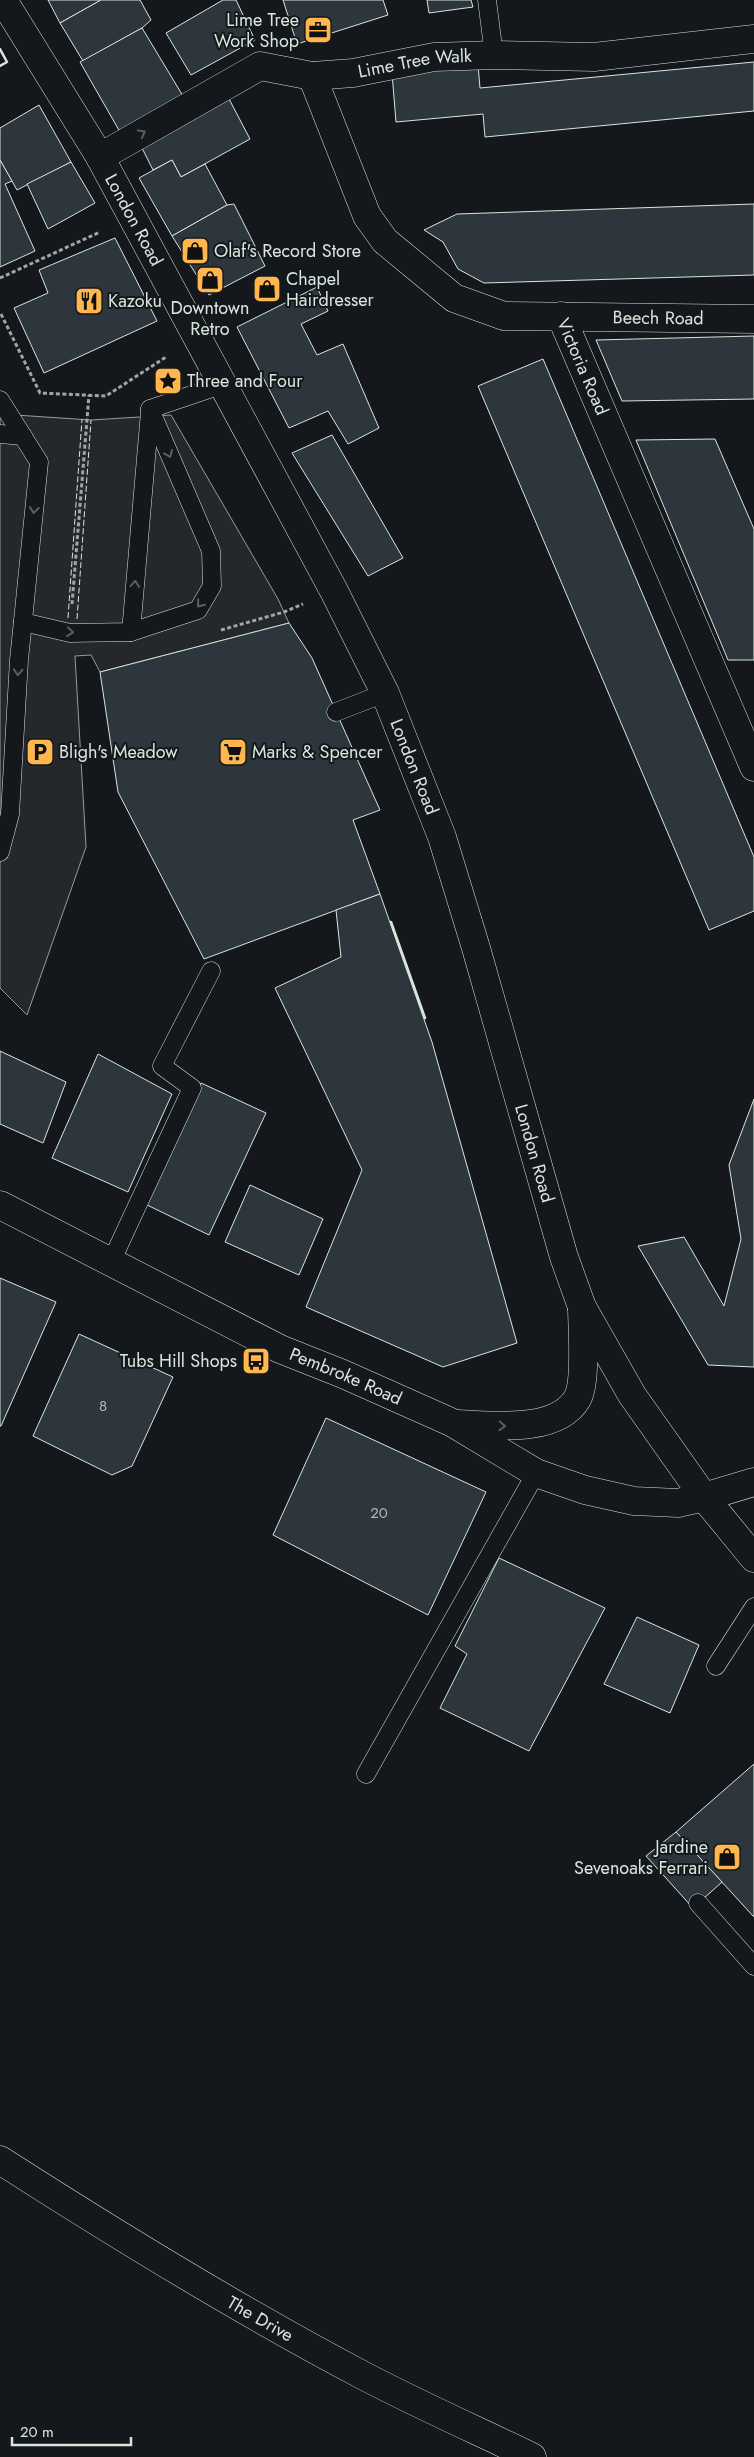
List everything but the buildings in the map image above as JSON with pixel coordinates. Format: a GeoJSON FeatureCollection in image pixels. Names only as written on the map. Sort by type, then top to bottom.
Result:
{"type":"FeatureCollection","features":[{"type":"Feature","properties":{"kind":"street","name":"London Road"},"geometry":{"type":"LineString","coordinates":[[3,0],[100,157],[221,385],[334,591],[385,693],[442,837],[476,948],[564,1257],[582,1307],[632,1396],[704,1497],[754,1558]]}},
{"type":"Feature","properties":{"kind":"street","name":"Lime Tree Walk"},"geometry":{"type":"LineString","coordinates":[[100,157],[260,66],[312,76],[353,73],[434,57],[494,55],[594,57],[754,39]]}},
{"type":"Feature","properties":{"kind":"street","name":"Victoria Road"},"geometry":{"type":"LineString","coordinates":[[312,76],[367,216],[385,241],[454,298],[504,316],[561,316],[754,767]]}},
{"type":"Feature","properties":{"kind":"street","name":"Beech Road"},"geometry":{"type":"LineString","coordinates":[[561,316],[754,319]]}},
{"type":"Feature","properties":{"kind":"street","name":"Pembroke Road"},"geometry":{"type":"LineString","coordinates":[[0,1205],[280,1349],[344,1374],[453,1424],[536,1473],[585,1490],[634,1501],[678,1503],[754,1482]]}},
{"type":"Feature","properties":{"kind":"street"},"geometry":{"type":"LineString","coordinates":[[453,1424],[514,1426],[538,1422],[561,1414],[577,1399],[582,1381],[582,1307]]}},
{"type":"Feature","properties":{"kind":"street","name":"The Drive"},"geometry":{"type":"LineString","coordinates":[[0,2160],[149,2255],[243,2308],[369,2378],[532,2457]]}},
{"type":"Feature","properties":{"kind":"lane"},"geometry":{"type":"LineString","coordinates":[[487,0],[494,55]]}},
{"type":"Feature","properties":{"kind":"lane"},"geometry":{"type":"LineString","coordinates":[[150,409],[221,385]]}},
{"type":"Feature","properties":{"kind":"lane"},"geometry":{"type":"LineString","coordinates":[[0,400],[39,462],[0,852]]}},
{"type":"Feature","properties":{"kind":"lane"},"geometry":{"type":"LineString","coordinates":[[131,632],[150,409]]}},
{"type":"Feature","properties":{"kind":"lane"},"geometry":{"type":"LineString","coordinates":[[23,622],[70,633],[131,632],[198,610],[212,586],[211,552],[150,409]]}},
{"type":"Feature","properties":{"kind":"lane"},"geometry":{"type":"LineString","coordinates":[[0,434],[23,436]]}},
{"type":"Feature","properties":{"kind":"lane"},"geometry":{"type":"LineString","coordinates":[[336,712],[385,693]]}},
{"type":"Feature","properties":{"kind":"lane"},"geometry":{"type":"LineString","coordinates":[[111,1262],[192,1088],[162,1066],[211,971]]}},
{"type":"Feature","properties":{"kind":"lane"},"geometry":{"type":"LineString","coordinates":[[366,1774],[536,1473]]}},
{"type":"Feature","properties":{"kind":"lane"},"geometry":{"type":"LineString","coordinates":[[716,1666],[754,1607]]}},
{"type":"Feature","properties":{"kind":"lane"},"geometry":{"type":"LineString","coordinates":[[698,1903],[754,1966]]}},
{"type":"Feature","properties":{"kind":"path"},"geometry":{"type":"LineString","coordinates":[[0,278],[132,217]]}},
{"type":"Feature","properties":{"kind":"path"},"geometry":{"type":"LineString","coordinates":[[0,307],[1,315],[40,394],[106,396],[166,357]]}},
{"type":"Feature","properties":{"kind":"path"},"geometry":{"type":"LineString","coordinates":[[70,633],[89,395]]}},
{"type":"Feature","properties":{"kind":"shaded area"},"geometry":{"type":"Polygon","coordinates":[[[0,414],[91,420],[171,415],[278,599],[289,623],[100,672],[91,655],[75,656],[86,847],[27,1015],[0,988],[0,414]]]}},
{"type":"Feature","properties":{"kind":"fence"},"geometry":{"type":"LineString","coordinates":[[68,618],[82,419]]}},
{"type":"Feature","properties":{"kind":"fence"},"geometry":{"type":"LineString","coordinates":[[77,619],[91,420]]}},
{"type":"Feature","properties":{"kind":"wall"},"geometry":{"type":"LineString","coordinates":[[0,49],[7,62],[0,66]]}},
{"type":"Feature","properties":{"kind":"wall"},"geometry":{"type":"LineString","coordinates":[[391,922],[425,1018]]}},
{"type":"Feature","properties":{"kind":"place","name":"Lime Tree Work Shop"},"geometry":{"type":"Point","coordinates":[318,30]}},
{"type":"Feature","properties":{"kind":"place","name":"Olaf's Record Store"},"geometry":{"type":"Point","coordinates":[195,251]}},
{"type":"Feature","properties":{"kind":"place","name":"Downtown Retro"},"geometry":{"type":"Point","coordinates":[210,280]}},
{"type":"Feature","properties":{"kind":"place","name":"Chapel Hairdresser"},"geometry":{"type":"Point","coordinates":[267,289]}},
{"type":"Feature","properties":{"kind":"place","name":"Kazoku"},"geometry":{"type":"Point","coordinates":[89,301]}},
{"type":"Feature","properties":{"kind":"place","name":"Three and Four"},"geometry":{"type":"Point","coordinates":[168,381]}},
{"type":"Feature","properties":{"kind":"place","name":"Bligh's Meadow"},"geometry":{"type":"Point","coordinates":[40,752]}},
{"type":"Feature","properties":{"kind":"place","name":"Marks & Spencer"},"geometry":{"type":"Point","coordinates":[233,752]}},
{"type":"Feature","properties":{"kind":"place","name":"Tubs Hill Shops"},"geometry":{"type":"Point","coordinates":[256,1361]}},
{"type":"Feature","properties":{"kind":"place","name":"Jardine Sevenoaks Ferrari"},"geometry":{"type":"Point","coordinates":[727,1857]}}]}
